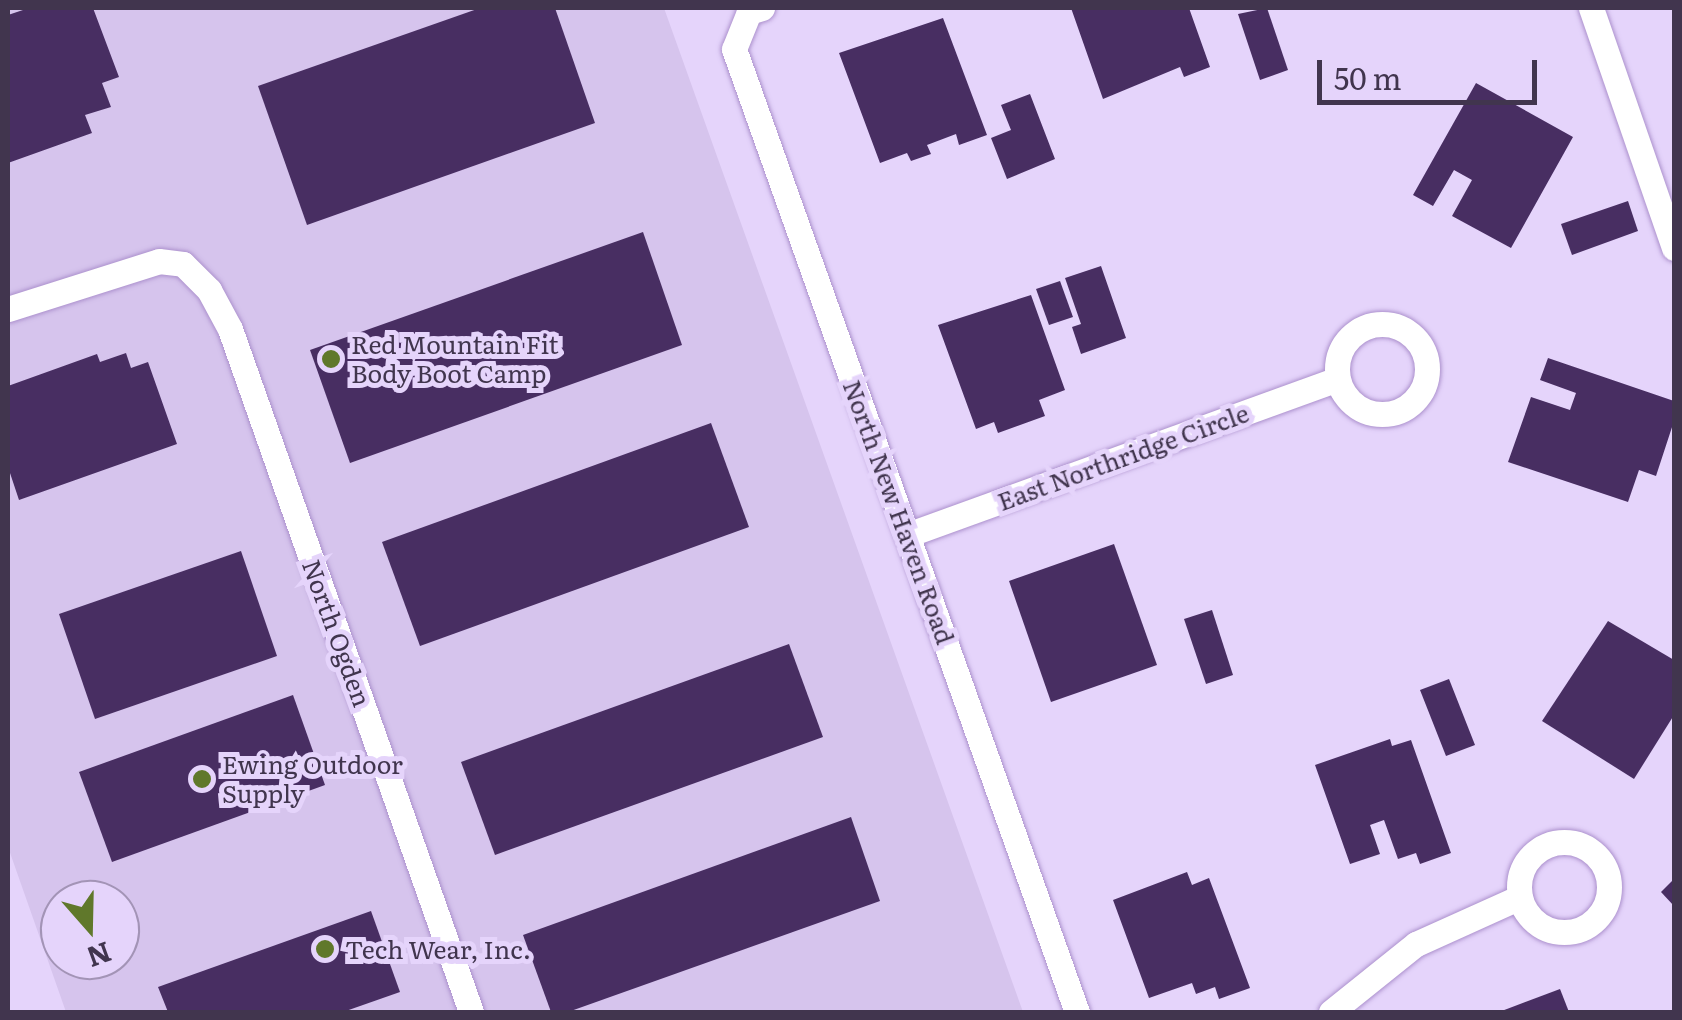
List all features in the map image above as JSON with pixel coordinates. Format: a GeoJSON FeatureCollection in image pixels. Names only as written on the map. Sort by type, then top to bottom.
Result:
{"type":"FeatureCollection","features":[{"type":"Feature","properties":{"kind":"street"},"geometry":{"type":"LineString","coordinates":[[1592,8],[1674,248]]}},
{"type":"Feature","properties":{"kind":"street","name":"North New Haven Road"},"geometry":{"type":"LineString","coordinates":[[756,10],[734,49],[1076,1012]]}},
{"type":"Feature","properties":{"kind":"street","name":"North Ogden"},"geometry":{"type":"LineString","coordinates":[[8,310],[130,266],[183,264],[209,290],[230,329],[472,1012]]}},
{"type":"Feature","properties":{"kind":"street","name":"East Northridge Circle"},"geometry":{"type":"LineString","coordinates":[[907,535],[1338,379]]}},
{"type":"Feature","properties":{"kind":"street"},"geometry":{"type":"LineString","coordinates":[[1331,1012],[1416,944],[1520,896]]}},
{"type":"Feature","properties":{"kind":"shaded area"},"geometry":{"type":"Polygon","coordinates":[[[8,8],[664,8],[1023,1012],[66,1012],[55,980],[140,980],[140,880],[40,880],[40,938],[8,847],[8,8]]]}},
{"type":"Feature","properties":{"kind":"building"},"geometry":{"type":"Polygon","coordinates":[[[29,8],[93,8],[119,77],[102,83],[111,107],[85,115],[92,133],[8,163],[8,15],[29,8]]]}},
{"type":"Feature","properties":{"kind":"building"},"geometry":{"type":"Polygon","coordinates":[[[480,8],[555,8],[595,123],[307,225],[258,86],[480,8]]]}},
{"type":"Feature","properties":{"kind":"building"},"geometry":{"type":"Polygon","coordinates":[[[1071,8],[1189,8],[1210,67],[1184,77],[1180,67],[1103,99],[1071,8]]]}},
{"type":"Feature","properties":{"kind":"building"},"geometry":{"type":"Polygon","coordinates":[[[1267,8],[1288,70],[1260,80],[1238,14],[1267,8]]]}},
{"type":"Feature","properties":{"kind":"building"},"geometry":{"type":"Polygon","coordinates":[[[943,18],[987,135],[959,145],[956,134],[927,145],[931,154],[911,161],[907,153],[880,163],[839,53],[943,18]]]}},
{"type":"Feature","properties":{"kind":"building"},"geometry":{"type":"Polygon","coordinates":[[[1476,83],[1573,137],[1511,248],[1452,216],[1472,180],[1454,170],[1433,206],[1413,195],[1476,83]]]}},
{"type":"Feature","properties":{"kind":"building"},"geometry":{"type":"Polygon","coordinates":[[[1030,94],[1055,159],[1007,179],[991,138],[1011,130],[1001,105],[1030,94]]]}},
{"type":"Feature","properties":{"kind":"building"},"geometry":{"type":"Polygon","coordinates":[[[1628,201],[1638,231],[1572,255],[1561,224],[1628,201]]]}},
{"type":"Feature","properties":{"kind":"building"},"geometry":{"type":"Polygon","coordinates":[[[643,232],[682,345],[350,463],[310,350],[643,232]]]}},
{"type":"Feature","properties":{"kind":"building"},"geometry":{"type":"Polygon","coordinates":[[[1101,266],[1126,338],[1081,354],[1072,327],[1081,324],[1065,278],[1101,266]]]}},
{"type":"Feature","properties":{"kind":"building"},"geometry":{"type":"Polygon","coordinates":[[[1060,281],[1073,317],[1049,325],[1036,289],[1060,281]]]}},
{"type":"Feature","properties":{"kind":"building"},"geometry":{"type":"Polygon","coordinates":[[[1031,295],[1065,390],[1039,400],[1045,416],[998,433],[994,422],[976,429],[938,325],[1031,295]]]}},
{"type":"Feature","properties":{"kind":"building"},"geometry":{"type":"Polygon","coordinates":[[[126,353],[131,368],[148,362],[177,444],[19,500],[8,467],[8,386],[97,354],[100,362],[126,353]]]}},
{"type":"Feature","properties":{"kind":"building"},"geometry":{"type":"Polygon","coordinates":[[[1548,358],[1674,401],[1674,421],[1656,476],[1639,470],[1628,502],[1508,462],[1531,397],[1570,410],[1576,393],[1540,380],[1548,358]]]}},
{"type":"Feature","properties":{"kind":"building"},"geometry":{"type":"Polygon","coordinates":[[[711,423],[749,527],[420,646],[382,542],[711,423]]]}},
{"type":"Feature","properties":{"kind":"building"},"geometry":{"type":"Polygon","coordinates":[[[1114,544],[1157,665],[1051,702],[1009,581],[1114,544]]]}},
{"type":"Feature","properties":{"kind":"building"},"geometry":{"type":"Polygon","coordinates":[[[241,551],[277,656],[95,719],[59,614],[241,551]]]}},
{"type":"Feature","properties":{"kind":"building"},"geometry":{"type":"Polygon","coordinates":[[[1212,610],[1233,675],[1206,684],[1184,619],[1212,610]]]}},
{"type":"Feature","properties":{"kind":"building"},"geometry":{"type":"Polygon","coordinates":[[[1608,621],[1674,660],[1674,715],[1634,779],[1542,721],[1608,621]]]}},
{"type":"Feature","properties":{"kind":"building"},"geometry":{"type":"Polygon","coordinates":[[[789,644],[823,737],[495,855],[461,762],[789,644]]]}},
{"type":"Feature","properties":{"kind":"building"},"geometry":{"type":"Polygon","coordinates":[[[1449,679],[1475,745],[1446,756],[1420,690],[1449,679]]]}},
{"type":"Feature","properties":{"kind":"building","name":"Ewing Outdoor Supply"},"geometry":{"type":"Polygon","coordinates":[[[293,695],[325,785],[112,862],[79,772],[293,695]]]}},
{"type":"Feature","properties":{"kind":"building"},"geometry":{"type":"Polygon","coordinates":[[[1390,739],[1392,746],[1411,740],[1451,853],[1420,864],[1416,853],[1398,859],[1384,820],[1370,825],[1380,854],[1350,864],[1315,765],[1390,739]]]}},
{"type":"Feature","properties":{"kind":"building"},"geometry":{"type":"Polygon","coordinates":[[[851,817],[880,901],[568,1012],[551,1012],[523,935],[851,817]]]}},
{"type":"Feature","properties":{"kind":"building"},"geometry":{"type":"Polygon","coordinates":[[[1187,872],[1192,885],[1209,878],[1250,988],[1219,999],[1215,987],[1196,994],[1192,983],[1149,998],[1113,900],[1187,872]]]}},
{"type":"Feature","properties":{"kind":"building"},"geometry":{"type":"Polygon","coordinates":[[[1674,879],[1674,906],[1661,892],[1674,879]]]}},
{"type":"Feature","properties":{"kind":"building","name":"Tech Wear, Inc."},"geometry":{"type":"Polygon","coordinates":[[[371,911],[400,992],[343,1012],[168,1012],[158,987],[371,911]]]}},
{"type":"Feature","properties":{"kind":"building"},"geometry":{"type":"Polygon","coordinates":[[[1560,989],[1569,1012],[1499,1012],[1560,989]]]}},
{"type":"Feature","properties":{"kind":"place","name":"Red Mountain Fit Body Boot Camp"},"geometry":{"type":"Point","coordinates":[331,359]}},
{"type":"Feature","properties":{"kind":"place","name":"Ewing Outdoor Supply"},"geometry":{"type":"Point","coordinates":[202,779]}},
{"type":"Feature","properties":{"kind":"place","name":"Tech Wear, Inc."},"geometry":{"type":"Point","coordinates":[325,949]}}]}
